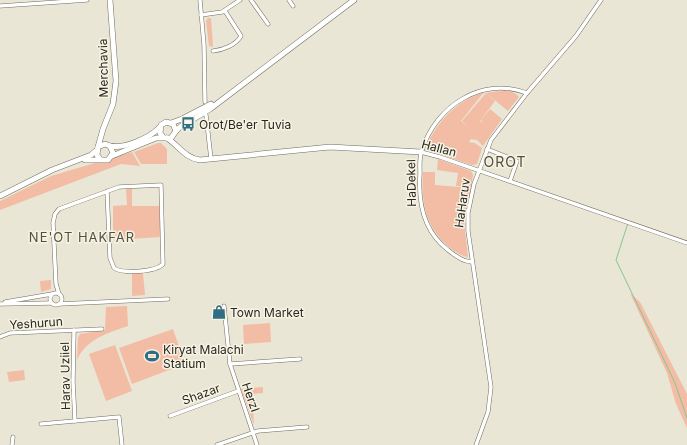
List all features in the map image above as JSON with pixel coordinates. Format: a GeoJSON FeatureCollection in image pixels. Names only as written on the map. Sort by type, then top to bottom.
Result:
{"type":"FeatureCollection","features":[{"type":"Feature","properties":{"kind":"main road","name":"Merchavia"},"geometry":{"type":"LineString","coordinates":[[98,148],[113,104],[116,81],[110,0]]}},
{"type":"Feature","properties":{"kind":"main road"},"geometry":{"type":"LineString","coordinates":[[70,164],[91,159],[108,160],[123,150],[165,138],[175,133],[180,127],[210,109],[354,0]]}},
{"type":"Feature","properties":{"kind":"main road"},"geometry":{"type":"LineString","coordinates":[[0,196],[52,170],[91,155],[103,144],[116,147],[135,141],[155,132],[163,123],[182,120],[208,106],[254,76]]}},
{"type":"Feature","properties":{"kind":"main road"},"geometry":{"type":"LineString","coordinates":[[171,122],[175,126],[177,147]]}},
{"type":"Feature","properties":{"kind":"main road"},"geometry":{"type":"LineString","coordinates":[[160,128],[160,133],[165,138]]}},
{"type":"Feature","properties":{"kind":"main road"},"geometry":{"type":"LineString","coordinates":[[102,133],[104,140],[113,151],[112,156]]}},
{"type":"Feature","properties":{"kind":"main road","name":"HaIlan"},"geometry":{"type":"LineString","coordinates":[[165,138],[183,153],[192,158],[211,159],[326,148],[358,148],[421,152]]}},
{"type":"Feature","properties":{"kind":"main road"},"geometry":{"type":"LineString","coordinates":[[98,148],[97,155],[100,159]]}},
{"type":"Feature","properties":{"kind":"street"},"geometry":{"type":"LineString","coordinates":[[0,6],[87,0]]}},
{"type":"Feature","properties":{"kind":"street"},"geometry":{"type":"LineString","coordinates":[[200,0],[204,45],[205,102]]}},
{"type":"Feature","properties":{"kind":"street"},"geometry":{"type":"LineString","coordinates":[[201,15],[225,11],[240,0]]}},
{"type":"Feature","properties":{"kind":"street"},"geometry":{"type":"LineString","coordinates":[[250,0],[268,24]]}},
{"type":"Feature","properties":{"kind":"street"},"geometry":{"type":"LineString","coordinates":[[289,0],[293,6]]}},
{"type":"Feature","properties":{"kind":"street","name":"HaHaruv"},"geometry":{"type":"LineString","coordinates":[[476,445],[488,412],[492,387],[472,262],[468,219],[478,170],[494,134],[576,36],[601,0]]}},
{"type":"Feature","properties":{"kind":"street"},"geometry":{"type":"LineString","coordinates":[[213,51],[222,50],[238,40],[241,36],[225,11]]}},
{"type":"Feature","properties":{"kind":"street"},"geometry":{"type":"LineString","coordinates":[[421,152],[429,134],[439,119],[462,98],[481,90],[498,88],[513,89],[527,93]]}},
{"type":"Feature","properties":{"kind":"street"},"geometry":{"type":"LineString","coordinates":[[206,115],[211,159]]}},
{"type":"Feature","properties":{"kind":"street"},"geometry":{"type":"LineString","coordinates":[[487,149],[517,161],[510,181]]}},
{"type":"Feature","properties":{"kind":"street","name":"HaIlan"},"geometry":{"type":"LineString","coordinates":[[421,152],[478,170],[687,243]]}},
{"type":"Feature","properties":{"kind":"street","name":"HaDekel"},"geometry":{"type":"LineString","coordinates":[[421,152],[419,193],[425,222],[441,245],[464,260],[472,262]]}},
{"type":"Feature","properties":{"kind":"street"},"geometry":{"type":"LineString","coordinates":[[59,304],[62,300],[56,277],[53,224],[55,214],[63,207],[107,191],[123,186],[161,185],[164,261],[160,268],[153,270],[124,271],[117,270],[112,265],[110,258],[107,191]]}},
{"type":"Feature","properties":{"kind":"street"},"geometry":{"type":"LineString","coordinates":[[52,303],[50,298],[56,277]]}},
{"type":"Feature","properties":{"kind":"street"},"geometry":{"type":"LineString","coordinates":[[0,303],[52,294],[60,294],[68,300],[79,302]]}},
{"type":"Feature","properties":{"kind":"street"},"geometry":{"type":"LineString","coordinates":[[0,303],[59,304],[168,299]]}},
{"type":"Feature","properties":{"kind":"street","name":"Herzl"},"geometry":{"type":"LineString","coordinates":[[224,306],[230,364],[257,445]]}},
{"type":"Feature","properties":{"kind":"street","name":"Yeshurun"},"geometry":{"type":"LineString","coordinates":[[0,337],[10,333],[102,329]]}},
{"type":"Feature","properties":{"kind":"street","name":"Harav Uziiel"},"geometry":{"type":"LineString","coordinates":[[74,330],[73,382],[75,420]]}},
{"type":"Feature","properties":{"kind":"street"},"geometry":{"type":"LineString","coordinates":[[230,364],[300,359]]}},
{"type":"Feature","properties":{"kind":"street","name":"Shazar"},"geometry":{"type":"LineString","coordinates":[[170,416],[238,391]]}},
{"type":"Feature","properties":{"kind":"street"},"geometry":{"type":"LineString","coordinates":[[41,424],[119,417],[122,445]]}},
{"type":"Feature","properties":{"kind":"street"},"geometry":{"type":"LineString","coordinates":[[217,445],[253,432],[307,427]]}},
{"type":"Feature","properties":{"kind":"street"},"geometry":{"type":"LineString","coordinates":[[12,445],[13,437]]}},
{"type":"Feature","properties":{"kind":"shaded area"},"geometry":{"type":"Polygon","coordinates":[[[208,18],[211,18],[213,47],[209,46],[206,21],[208,18]]]}},
{"type":"Feature","properties":{"kind":"shaded area"},"geometry":{"type":"Polygon","coordinates":[[[505,90],[515,93],[519,97],[508,111],[486,93],[505,90]]]}},
{"type":"Feature","properties":{"kind":"shaded area"},"geometry":{"type":"Polygon","coordinates":[[[484,92],[461,121],[470,129],[462,121],[486,93],[495,101],[480,121],[483,123],[481,120],[490,109],[502,119],[483,146],[477,140],[471,139],[469,142],[475,143],[482,148],[477,164],[472,165],[427,150],[427,144],[437,127],[448,114],[468,99],[484,92]]]}},
{"type":"Feature","properties":{"kind":"shaded area"},"geometry":{"type":"Polygon","coordinates":[[[161,143],[167,149],[167,164],[141,164],[134,152],[161,143]]]}},
{"type":"Feature","properties":{"kind":"shaded area"},"geometry":{"type":"Polygon","coordinates":[[[132,152],[140,166],[121,164],[0,210],[0,201],[51,176],[132,152]]]}},
{"type":"Feature","properties":{"kind":"shaded area"},"geometry":{"type":"Polygon","coordinates":[[[438,159],[471,171],[473,175],[471,187],[456,186],[458,173],[437,170],[438,159]]]}},
{"type":"Feature","properties":{"kind":"shaded area"},"geometry":{"type":"Polygon","coordinates":[[[423,172],[435,172],[435,185],[471,188],[464,222],[468,257],[455,252],[449,247],[441,239],[430,222],[424,203],[423,172]]]}},
{"type":"Feature","properties":{"kind":"shaded area"},"geometry":{"type":"Polygon","coordinates":[[[126,189],[132,189],[132,206],[159,206],[161,237],[113,240],[113,206],[127,205],[126,189]]]}},
{"type":"Feature","properties":{"kind":"shaded area"},"geometry":{"type":"Polygon","coordinates":[[[132,273],[143,273],[145,295],[132,296],[132,273]]]}},
{"type":"Feature","properties":{"kind":"shaded area"},"geometry":{"type":"Polygon","coordinates":[[[51,280],[51,289],[41,292],[40,281],[51,280]]]}},
{"type":"Feature","properties":{"kind":"shaded area"},"geometry":{"type":"Polygon","coordinates":[[[630,293],[640,302],[687,394],[687,428],[676,404],[667,373],[630,293]]]}},
{"type":"Feature","properties":{"kind":"shaded area"},"geometry":{"type":"Polygon","coordinates":[[[127,306],[128,326],[105,334],[92,342],[81,353],[77,360],[78,338],[80,334],[105,330],[106,307],[127,306]]]}},
{"type":"Feature","properties":{"kind":"shaded area"},"geometry":{"type":"Polygon","coordinates":[[[270,323],[271,342],[244,344],[243,325],[270,323]]]}},
{"type":"Feature","properties":{"kind":"shaded area","name":"Kiryat Malachi Statium"},"geometry":{"type":"Polygon","coordinates":[[[173,329],[185,364],[132,384],[119,348],[173,329]]]}},
{"type":"Feature","properties":{"kind":"shaded area"},"geometry":{"type":"Polygon","coordinates":[[[115,345],[132,391],[106,401],[89,354],[115,345]]]}},
{"type":"Feature","properties":{"kind":"shaded area"},"geometry":{"type":"Polygon","coordinates":[[[24,370],[25,380],[9,382],[7,372],[24,370]]]}},
{"type":"Feature","properties":{"kind":"shaded area"},"geometry":{"type":"Polygon","coordinates":[[[263,387],[263,393],[252,394],[254,425],[241,389],[263,387]]]}},
{"type":"Feature","properties":{"kind":"waterway"},"geometry":{"type":"LineString","coordinates":[[628,223],[616,260],[675,383],[687,418]]}},
{"type":"Feature","properties":{"kind":"place","name":"Orot/Be'er Tuvia"},"geometry":{"type":"Point","coordinates":[188,124]}},
{"type":"Feature","properties":{"kind":"place","name":"Town Market"},"geometry":{"type":"Point","coordinates":[219,312]}},
{"type":"Feature","properties":{"kind":"place","name":"Kiryat Malachi Statium"},"geometry":{"type":"Point","coordinates":[152,356]}},
{"type":"Feature","properties":{"kind":"district","name":"OROT"},"geometry":{"type":"Point","coordinates":[505,161]}},
{"type":"Feature","properties":{"kind":"district","name":"NE'OT HAKFAR"},"geometry":{"type":"Point","coordinates":[82,237]}}]}
